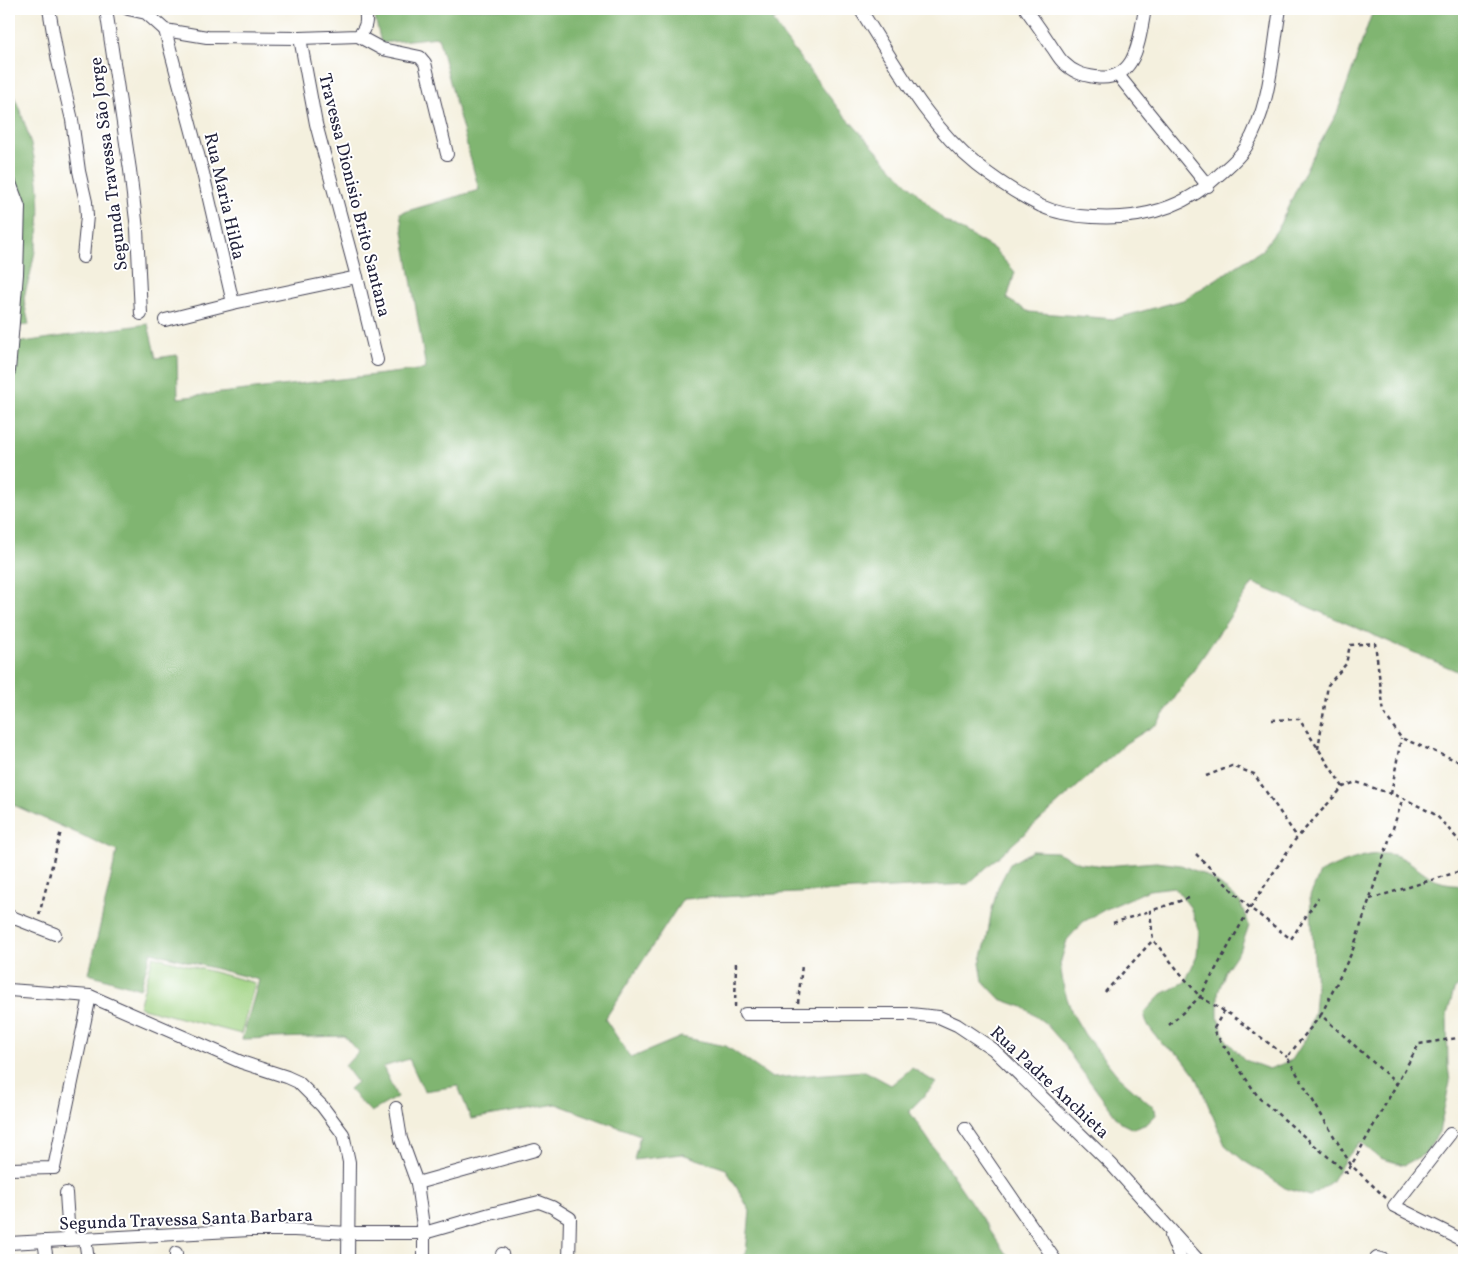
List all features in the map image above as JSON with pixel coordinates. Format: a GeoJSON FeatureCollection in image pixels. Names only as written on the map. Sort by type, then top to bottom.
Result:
{"type":"FeatureCollection","features":[{"type":"Feature","properties":{"kind":"street"},"geometry":{"type":"LineString","coordinates":[[49,9],[58,61],[72,120],[79,171],[86,202],[87,216],[83,257]]}},
{"type":"Feature","properties":{"kind":"street","name":"Segunda Travessa São Jorge"},"geometry":{"type":"LineString","coordinates":[[106,9],[137,229],[141,314]]}},
{"type":"Feature","properties":{"kind":"street"},"geometry":{"type":"LineString","coordinates":[[128,9],[147,10],[165,30],[207,37],[300,38],[358,36],[382,49],[420,57],[426,63],[447,154]]}},
{"type":"Feature","properties":{"kind":"street"},"geometry":{"type":"LineString","coordinates":[[358,36],[364,31],[366,24],[365,9]]}},
{"type":"Feature","properties":{"kind":"street"},"geometry":{"type":"LineString","coordinates":[[860,9],[910,87],[942,131],[977,165],[1012,189],[1042,206],[1075,216],[1114,218],[1146,215],[1179,204],[1208,186],[1246,149],[1262,115],[1280,9]]}},
{"type":"Feature","properties":{"kind":"street"},"geometry":{"type":"LineString","coordinates":[[1026,9],[1063,62],[1078,74],[1098,77],[1118,75],[1131,62],[1137,50],[1145,9]]}},
{"type":"Feature","properties":{"kind":"street","name":"Rua Maria Hilda"},"geometry":{"type":"LineString","coordinates":[[165,30],[203,173],[232,304]]}},
{"type":"Feature","properties":{"kind":"street","name":"Travessa Dionisio Brito Santana"},"geometry":{"type":"LineString","coordinates":[[300,38],[316,124],[377,360]]}},
{"type":"Feature","properties":{"kind":"street"},"geometry":{"type":"LineString","coordinates":[[1118,75],[1208,186]]}},
{"type":"Feature","properties":{"kind":"street"},"geometry":{"type":"LineString","coordinates":[[9,180],[19,207],[17,274],[9,371]]}},
{"type":"Feature","properties":{"kind":"street"},"geometry":{"type":"LineString","coordinates":[[165,320],[357,277]]}},
{"type":"Feature","properties":{"kind":"street"},"geometry":{"type":"LineString","coordinates":[[9,916],[55,934]]}},
{"type":"Feature","properties":{"kind":"street"},"geometry":{"type":"LineString","coordinates":[[9,990],[90,996],[242,1062],[287,1076],[298,1082],[322,1106],[343,1134],[350,1162],[348,1260]]}},
{"type":"Feature","properties":{"kind":"street"},"geometry":{"type":"LineString","coordinates":[[9,1169],[54,1168],[90,996]]}},
{"type":"Feature","properties":{"kind":"street","name":"Rua Padre Anchieta"},"geometry":{"type":"LineString","coordinates":[[745,1014],[910,1014],[939,1017],[957,1024],[993,1049],[1111,1164],[1198,1260]]}},
{"type":"Feature","properties":{"kind":"street"},"geometry":{"type":"LineString","coordinates":[[396,1108],[401,1139],[418,1182],[424,1233],[424,1260]]}},
{"type":"Feature","properties":{"kind":"street"},"geometry":{"type":"LineString","coordinates":[[965,1128],[1055,1260]]}},
{"type":"Feature","properties":{"kind":"street"},"geometry":{"type":"LineString","coordinates":[[1450,1134],[1394,1206],[1464,1241]]}},
{"type":"Feature","properties":{"kind":"street"},"geometry":{"type":"LineString","coordinates":[[418,1182],[536,1150]]}},
{"type":"Feature","properties":{"kind":"street"},"geometry":{"type":"LineString","coordinates":[[66,1193],[69,1239]]}},
{"type":"Feature","properties":{"kind":"street","name":"Segunda Travessa Santa Barbara"},"geometry":{"type":"LineString","coordinates":[[9,1243],[250,1230],[424,1233],[540,1202],[570,1218],[569,1260]]}},
{"type":"Feature","properties":{"kind":"street"},"geometry":{"type":"LineString","coordinates":[[1169,1228],[1181,1260]]}},
{"type":"Feature","properties":{"kind":"street"},"geometry":{"type":"LineString","coordinates":[[85,1239],[88,1260]]}},
{"type":"Feature","properties":{"kind":"street"},"geometry":{"type":"LineString","coordinates":[[44,1241],[46,1260]]}},
{"type":"Feature","properties":{"kind":"street"},"geometry":{"type":"LineString","coordinates":[[1375,1260],[1377,1258],[1384,1260]]}},
{"type":"Feature","properties":{"kind":"path"},"geometry":{"type":"LineString","coordinates":[[1318,749],[1328,685],[1346,664],[1350,645],[1375,643],[1384,713],[1401,738],[1463,763]]}},
{"type":"Feature","properties":{"kind":"path"},"geometry":{"type":"LineString","coordinates":[[1272,720],[1299,719],[1343,787]]}},
{"type":"Feature","properties":{"kind":"path"},"geometry":{"type":"LineString","coordinates":[[1391,794],[1401,738]]}},
{"type":"Feature","properties":{"kind":"path"},"geometry":{"type":"LineString","coordinates":[[1206,776],[1232,766],[1254,774],[1297,837]]}},
{"type":"Feature","properties":{"kind":"path"},"geometry":{"type":"LineString","coordinates":[[1169,1025],[1200,997],[1250,908],[1297,837],[1343,787],[1356,782],[1403,798],[1436,815],[1464,846]]}},
{"type":"Feature","properties":{"kind":"path"},"geometry":{"type":"LineString","coordinates":[[1287,1058],[1321,1015],[1352,952],[1403,798]]}},
{"type":"Feature","properties":{"kind":"path"},"geometry":{"type":"LineString","coordinates":[[36,926],[61,831]]}},
{"type":"Feature","properties":{"kind":"path"},"geometry":{"type":"LineString","coordinates":[[1196,854],[1250,908],[1291,938],[1318,898]]}},
{"type":"Feature","properties":{"kind":"path"},"geometry":{"type":"LineString","coordinates":[[1370,899],[1464,870]]}},
{"type":"Feature","properties":{"kind":"path"},"geometry":{"type":"LineString","coordinates":[[1113,924],[1189,898]]}},
{"type":"Feature","properties":{"kind":"path"},"geometry":{"type":"LineString","coordinates":[[1150,911],[1153,940],[1200,997],[1224,1011],[1287,1058],[1351,1165],[1394,1206]]}},
{"type":"Feature","properties":{"kind":"path"},"geometry":{"type":"LineString","coordinates":[[1105,992],[1153,940]]}},
{"type":"Feature","properties":{"kind":"path"},"geometry":{"type":"LineString","coordinates":[[736,961],[735,1010],[737,1014],[745,1014]]}},
{"type":"Feature","properties":{"kind":"path"},"geometry":{"type":"LineString","coordinates":[[797,1015],[802,965]]}},
{"type":"Feature","properties":{"kind":"path"},"geometry":{"type":"LineString","coordinates":[[1224,1011],[1213,1030],[1259,1098],[1347,1173],[1419,1044],[1464,1037]]}},
{"type":"Feature","properties":{"kind":"path"},"geometry":{"type":"LineString","coordinates":[[1321,1015],[1397,1084]]}},
{"type":"Feature","properties":{"kind":"green space"},"geometry":{"type":"Polygon","coordinates":[[[373,9],[783,9],[786,14],[773,20],[838,108],[893,169],[944,220],[994,249],[1015,272],[1007,299],[1029,312],[1114,319],[1183,300],[1262,250],[1277,230],[1310,161],[1337,113],[1371,16],[1377,9],[1464,9],[1464,674],[1253,583],[1157,724],[1126,743],[968,884],[683,899],[605,1019],[631,1058],[681,1037],[726,1046],[772,1078],[865,1071],[891,1085],[912,1068],[936,1083],[909,1111],[1010,1260],[739,1260],[746,1253],[750,1211],[726,1169],[682,1154],[634,1160],[640,1135],[556,1104],[471,1119],[458,1086],[424,1091],[409,1059],[383,1067],[397,1097],[371,1112],[349,1089],[357,1082],[345,1066],[358,1052],[344,1036],[242,1039],[259,980],[151,952],[140,989],[89,974],[117,851],[9,803],[9,344],[148,324],[156,358],[177,355],[178,398],[426,369],[400,213],[479,190],[438,37],[381,43],[373,9]]]}},
{"type":"Feature","properties":{"kind":"green space"},"geometry":{"type":"Polygon","coordinates":[[[9,86],[29,137],[37,173],[40,209],[37,240],[24,298],[29,325],[11,327],[9,323],[9,86]]]}},
{"type":"Feature","properties":{"kind":"green space"},"geometry":{"type":"Polygon","coordinates":[[[1032,851],[1057,852],[1080,863],[1105,866],[1156,862],[1181,865],[1205,875],[1221,885],[1240,902],[1249,925],[1241,948],[1226,970],[1218,993],[1218,1018],[1227,1041],[1245,1060],[1269,1069],[1292,1060],[1306,1038],[1314,1013],[1316,988],[1310,896],[1320,873],[1356,858],[1385,854],[1394,855],[1406,860],[1438,881],[1464,885],[1464,981],[1454,990],[1447,1015],[1450,1082],[1439,1132],[1426,1153],[1404,1165],[1380,1158],[1360,1142],[1345,1160],[1331,1182],[1310,1196],[1285,1188],[1244,1161],[1225,1145],[1196,1076],[1181,1056],[1162,1044],[1147,1024],[1144,1013],[1162,994],[1185,982],[1197,956],[1199,930],[1190,907],[1174,887],[1149,890],[1104,910],[1083,922],[1067,940],[1060,964],[1064,989],[1072,1013],[1085,1035],[1118,1076],[1155,1109],[1156,1115],[1147,1124],[1133,1129],[1121,1123],[1061,1041],[1045,1023],[1023,1007],[1000,999],[983,981],[980,963],[998,887],[1010,864],[1032,851]]]}},
{"type":"Feature","properties":{"kind":"green space"},"geometry":{"type":"Polygon","coordinates":[[[153,956],[255,983],[241,1034],[139,1007],[153,956]]]}}]}
